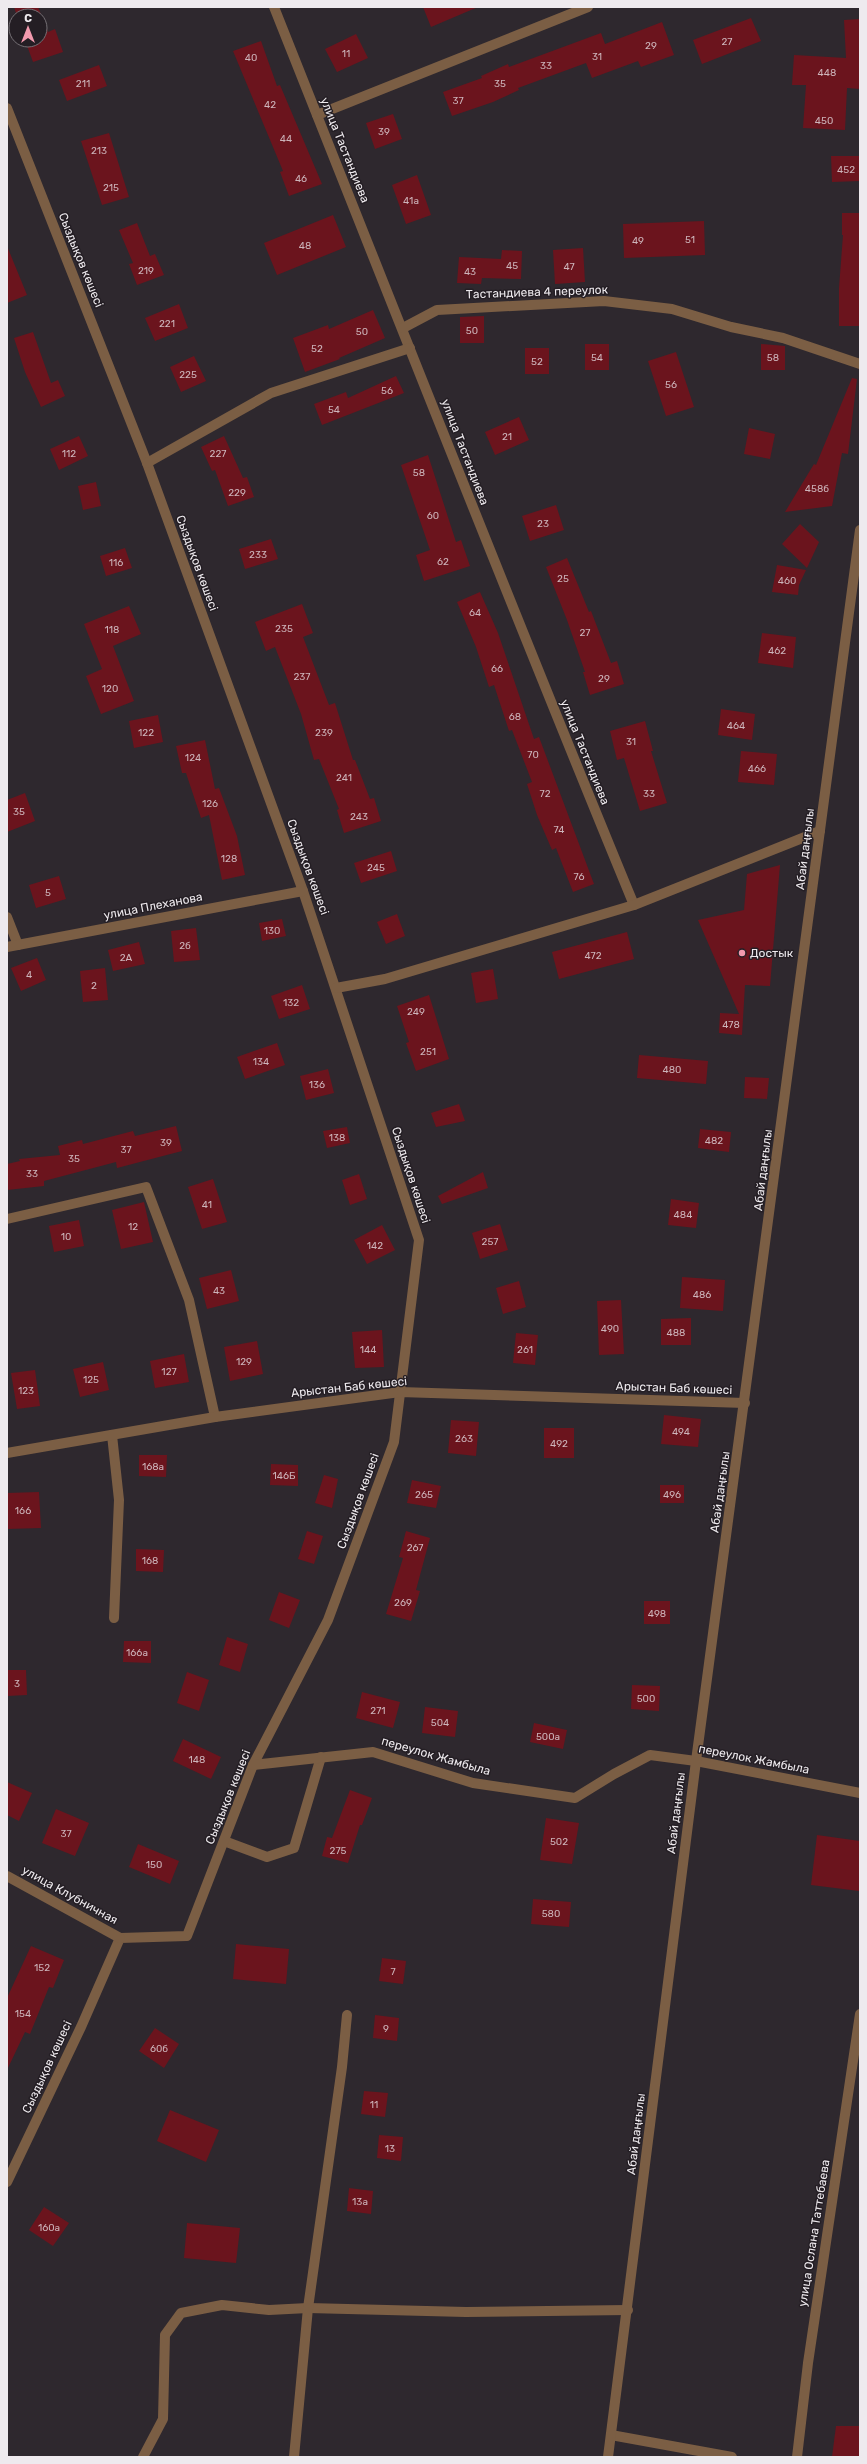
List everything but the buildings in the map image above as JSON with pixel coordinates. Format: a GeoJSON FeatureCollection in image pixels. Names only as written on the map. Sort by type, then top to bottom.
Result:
{"type":"FeatureCollection","features":[{"type":"Feature","properties":{"kind":"street","name":"улица Тастандиева"},"geometry":{"type":"LineString","coordinates":[[274,7],[403,328],[515,617],[634,905]]}},
{"type":"Feature","properties":{"kind":"street"},"geometry":{"type":"LineString","coordinates":[[317,115],[588,7]]}},
{"type":"Feature","properties":{"kind":"street","name":"Сыздықов көшесі"},"geometry":{"type":"LineString","coordinates":[[7,108],[147,463],[303,891],[419,1240],[394,1442],[328,1620],[253,1765],[187,1936],[120,1938],[81,2027],[7,2182]]}},
{"type":"Feature","properties":{"kind":"street","name":"Тастандиева 4 переулок"},"geometry":{"type":"LineString","coordinates":[[403,328],[437,310],[604,301],[672,309],[731,327],[783,338],[860,364]]}},
{"type":"Feature","properties":{"kind":"street"},"geometry":{"type":"LineString","coordinates":[[147,463],[272,393],[410,348]]}},
{"type":"Feature","properties":{"kind":"street","name":"Абай даңғылы"},"geometry":{"type":"LineString","coordinates":[[608,2457],[628,2310],[696,1761],[745,1404],[860,530]]}},
{"type":"Feature","properties":{"kind":"street"},"geometry":{"type":"LineString","coordinates":[[336,988],[385,979],[634,905],[820,831]]}},
{"type":"Feature","properties":{"kind":"street","name":"улица Плеханова"},"geometry":{"type":"LineString","coordinates":[[7,947],[303,891]]}},
{"type":"Feature","properties":{"kind":"street"},"geometry":{"type":"LineString","coordinates":[[7,917],[18,944]]}},
{"type":"Feature","properties":{"kind":"street"},"geometry":{"type":"LineString","coordinates":[[7,1219],[146,1187],[189,1300],[215,1417]]}},
{"type":"Feature","properties":{"kind":"street","name":"Арыстан Баб көшесі"},"geometry":{"type":"LineString","coordinates":[[7,1453],[215,1417],[400,1392],[745,1404]]}},
{"type":"Feature","properties":{"kind":"street"},"geometry":{"type":"LineString","coordinates":[[112,1435],[119,1500],[114,1618]]}},
{"type":"Feature","properties":{"kind":"street","name":"переулок Жамбыла"},"geometry":{"type":"LineString","coordinates":[[253,1765],[373,1752],[473,1783],[575,1798],[614,1774],[650,1756],[696,1761],[860,1793]]}},
{"type":"Feature","properties":{"kind":"street"},"geometry":{"type":"LineString","coordinates":[[224,1841],[267,1857],[294,1848],[321,1757]]}},
{"type":"Feature","properties":{"kind":"street","name":"улица Клубничная"},"geometry":{"type":"LineString","coordinates":[[7,1876],[120,1938]]}},
{"type":"Feature","properties":{"kind":"street","name":"улица Ослана Таттебаева"},"geometry":{"type":"LineString","coordinates":[[797,2457],[809,2355],[860,2014]]}},
{"type":"Feature","properties":{"kind":"street"},"geometry":{"type":"LineString","coordinates":[[294,2457],[308,2308],[342,2066],[347,2015]]}},
{"type":"Feature","properties":{"kind":"street"},"geometry":{"type":"LineString","coordinates":[[143,2457],[163,2419],[165,2335],[181,2312],[222,2305],[269,2310],[308,2308],[466,2312],[628,2310]]}},
{"type":"Feature","properties":{"kind":"street"},"geometry":{"type":"LineString","coordinates":[[611,2435],[732,2457]]}},
{"type":"Feature","properties":{"kind":"place","name":"Достык"},"geometry":{"type":"Point","coordinates":[742,953]}}]}
